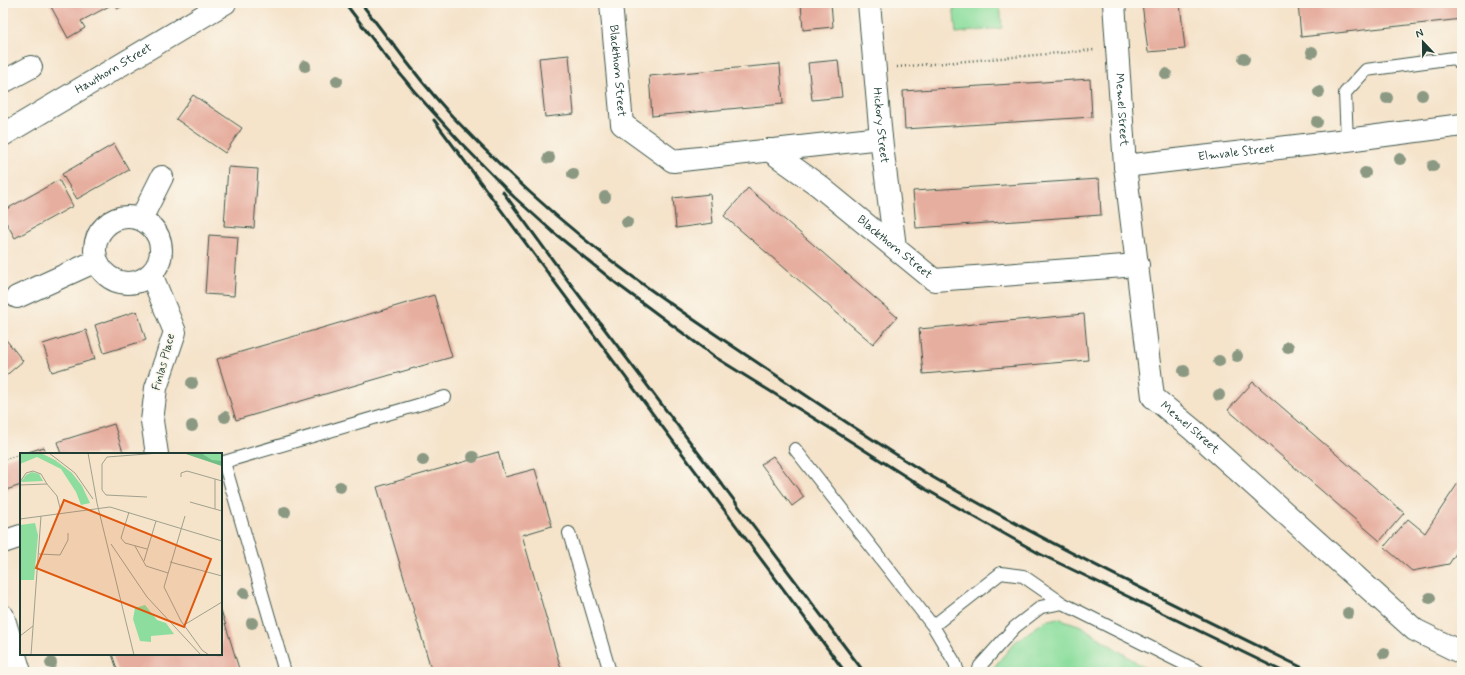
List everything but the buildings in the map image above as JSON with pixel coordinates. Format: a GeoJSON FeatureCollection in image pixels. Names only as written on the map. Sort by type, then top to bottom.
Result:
{"type":"FeatureCollection","features":[{"type":"Feature","properties":{"kind":"street","name":"Hawthorn Street"},"geometry":{"type":"LineString","coordinates":[[3,135],[224,3]]}},
{"type":"Feature","properties":{"kind":"street","name":"Blackthorn Street"},"geometry":{"type":"LineString","coordinates":[[611,3],[622,124],[673,161],[881,138]]}},
{"type":"Feature","properties":{"kind":"street","name":"Hickory Street"},"geometry":{"type":"LineString","coordinates":[[869,3],[881,138],[895,247]]}},
{"type":"Feature","properties":{"kind":"street","name":"Memel Street"},"geometry":{"type":"LineString","coordinates":[[1114,3],[1125,166],[1154,397],[1193,430],[1415,630],[1461,649]]}},
{"type":"Feature","properties":{"kind":"street"},"geometry":{"type":"LineString","coordinates":[[3,82],[31,67]]}},
{"type":"Feature","properties":{"kind":"street","name":"Elmvale Street"},"geometry":{"type":"LineString","coordinates":[[1125,166],[1462,125]]}},
{"type":"Feature","properties":{"kind":"street","name":"Blackthorn Street"},"geometry":{"type":"LineString","coordinates":[[769,150],[818,185],[934,280],[1138,265]]}},
{"type":"Feature","properties":{"kind":"street"},"geometry":{"type":"LineString","coordinates":[[142,219],[162,177]]}},
{"type":"Feature","properties":{"kind":"street"},"geometry":{"type":"LineString","coordinates":[[131,216],[142,219],[154,229],[161,244],[161,255],[158,265],[151,274],[142,280],[131,283],[120,282],[110,278],[102,271],[96,261],[94,250],[96,239],[101,229],[109,222],[119,217],[131,216]]}},
{"type":"Feature","properties":{"kind":"street"},"geometry":{"type":"LineString","coordinates":[[17,297],[96,261]]}},
{"type":"Feature","properties":{"kind":"street","name":"Finlas Place"},"geometry":{"type":"LineString","coordinates":[[151,274],[175,332],[156,388],[152,421],[157,453]]}},
{"type":"Feature","properties":{"kind":"street"},"geometry":{"type":"LineString","coordinates":[[3,542],[20,536]]}},
{"type":"Feature","properties":{"kind":"street"},"geometry":{"type":"LineString","coordinates":[[3,616],[20,672]]}},
{"type":"Feature","properties":{"kind":"lane"},"geometry":{"type":"LineString","coordinates":[[1347,140],[1345,93],[1366,70],[1454,58],[1462,65]]}},
{"type":"Feature","properties":{"kind":"lane"},"geometry":{"type":"LineString","coordinates":[[285,672],[224,462],[445,397]]}},
{"type":"Feature","properties":{"kind":"lane"},"geometry":{"type":"LineString","coordinates":[[795,449],[933,626],[955,663],[958,672]]}},
{"type":"Feature","properties":{"kind":"lane"},"geometry":{"type":"LineString","coordinates":[[569,533],[610,672]]}},
{"type":"Feature","properties":{"kind":"lane"},"geometry":{"type":"LineString","coordinates":[[933,626],[1001,573],[1023,576],[1062,603],[1200,672]]}},
{"type":"Feature","properties":{"kind":"lane"},"geometry":{"type":"LineString","coordinates":[[978,672],[980,666],[1015,627],[1040,606],[1062,603]]}},
{"type":"Feature","properties":{"kind":"path"},"geometry":{"type":"LineString","coordinates":[[875,69],[1117,48]]}},
{"type":"Feature","properties":{"kind":"green space"},"geometry":{"type":"Polygon","coordinates":[[[953,3],[1000,3],[1002,28],[956,33],[953,3]]]}},
{"type":"Feature","properties":{"kind":"green space"},"geometry":{"type":"Polygon","coordinates":[[[1058,618],[1081,626],[1151,672],[990,672],[1015,642],[1045,621],[1058,618]]]}},
{"type":"Feature","properties":{"kind":"railway"},"geometry":{"type":"LineString","coordinates":[[345,3],[387,58]]}},
{"type":"Feature","properties":{"kind":"railway"},"geometry":{"type":"LineString","coordinates":[[361,3],[393,45]]}},
{"type":"Feature","properties":{"kind":"railway"},"geometry":{"type":"LineString","coordinates":[[391,41],[420,79],[452,116],[515,179],[582,238],[644,285],[689,316],[861,432],[906,461],[976,502],[1167,601],[1311,672]]}},
{"type":"Feature","properties":{"kind":"railway"},"geometry":{"type":"LineString","coordinates":[[384,54],[414,91],[462,144],[514,197],[553,232],[617,284],[715,357],[927,490],[1040,554],[1284,672]]}},
{"type":"Feature","properties":{"kind":"railway"},"geometry":{"type":"LineString","coordinates":[[434,120],[845,672]]}},
{"type":"Feature","properties":{"kind":"railway"},"geometry":{"type":"LineString","coordinates":[[503,192],[563,274],[864,672]]}}]}
